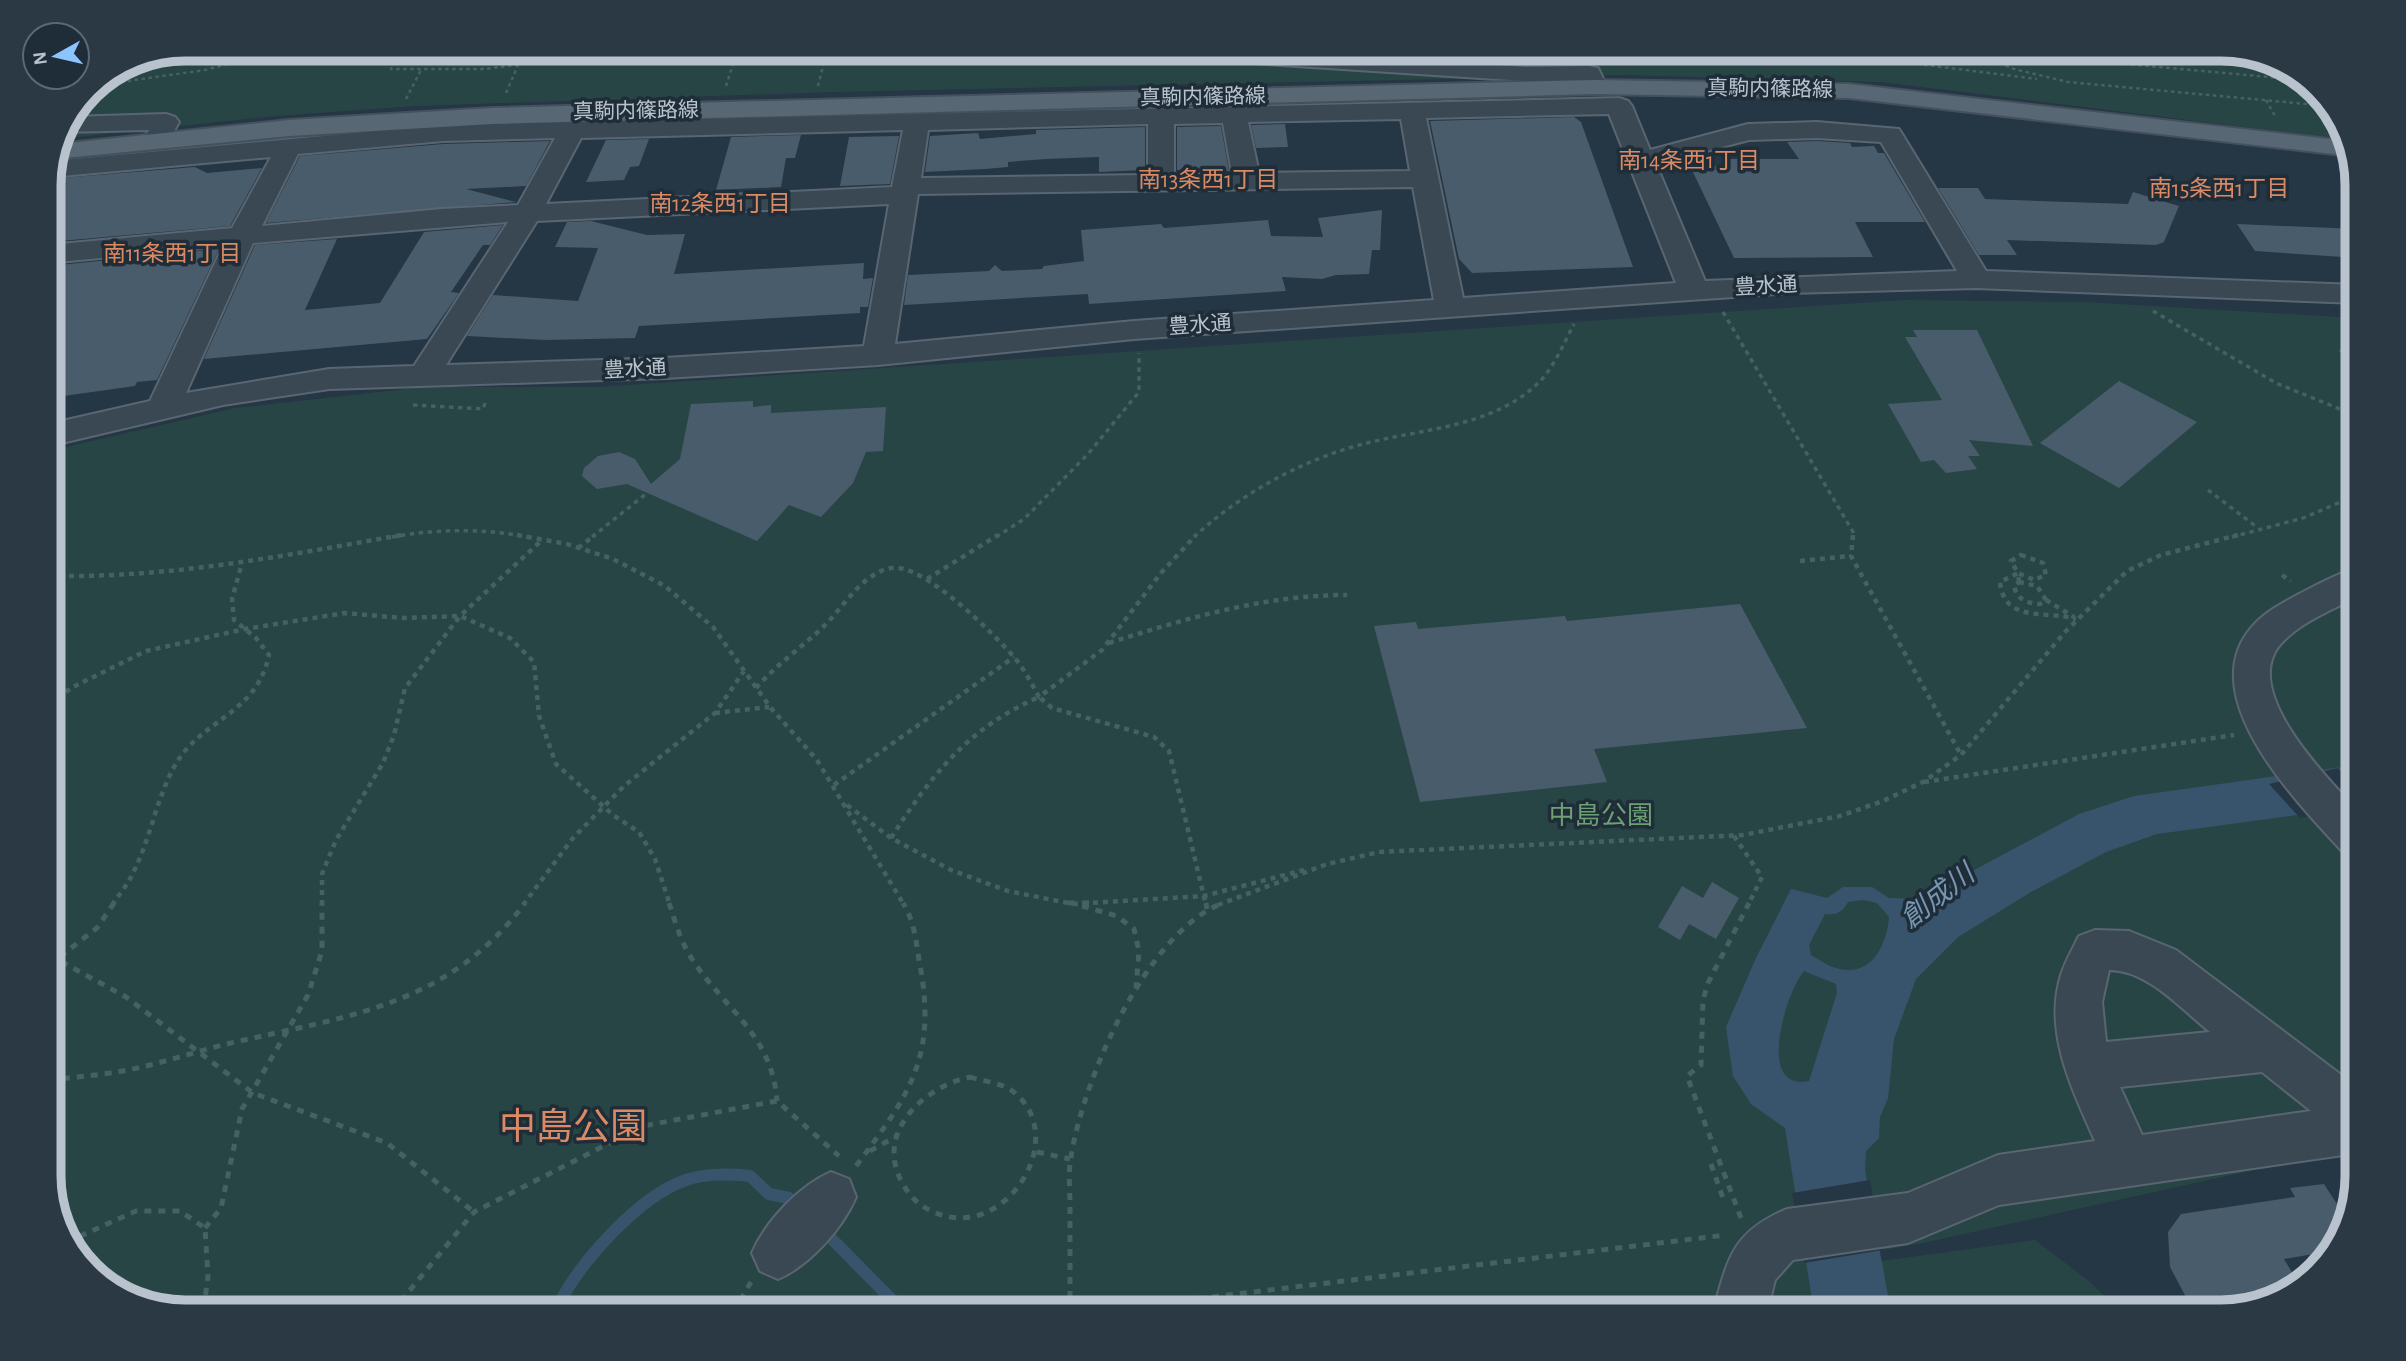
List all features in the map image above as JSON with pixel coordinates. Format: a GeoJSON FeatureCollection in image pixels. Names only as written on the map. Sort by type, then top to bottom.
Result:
{"type":"FeatureCollection","features":[{"type":"Feature","properties":{"kind":"main road","name":"真駒内篠路線"},"geometry":{"type":"LineString","coordinates":[[66,151],[341,124],[553,113],[1595,87],[1849,91],[2339,148]]}},
{"type":"Feature","properties":{"kind":"main road"},"geometry":{"type":"LineString","coordinates":[[147,142],[135,150],[142,153],[248,143],[284,146]]}},
{"type":"Feature","properties":{"kind":"street"},"geometry":{"type":"LineString","coordinates":[[1328,61],[1526,74],[1589,73],[1595,87]]}},
{"type":"Feature","properties":{"kind":"street"},"geometry":{"type":"LineString","coordinates":[[63,168],[443,133],[1619,106],[1695,290]]}},
{"type":"Feature","properties":{"kind":"street"},"geometry":{"type":"LineString","coordinates":[[1412,110],[1450,307]]}},
{"type":"Feature","properties":{"kind":"street"},"geometry":{"type":"LineString","coordinates":[[1234,116],[1247,182]]}},
{"type":"Feature","properties":{"kind":"street"},"geometry":{"type":"LineString","coordinates":[[1161,118],[1161,183]]}},
{"type":"Feature","properties":{"kind":"street"},"geometry":{"type":"LineString","coordinates":[[878,355],[917,121]]}},
{"type":"Feature","properties":{"kind":"street"},"geometry":{"type":"LineString","coordinates":[[77,125],[166,122],[147,142]]}},
{"type":"Feature","properties":{"kind":"street"},"geometry":{"type":"LineString","coordinates":[[425,374],[527,214],[572,130]]}},
{"type":"Feature","properties":{"kind":"street"},"geometry":{"type":"LineString","coordinates":[[1642,160],[1748,132],[1817,130],[1890,135],[1976,279]]}},
{"type":"Feature","properties":{"kind":"street"},"geometry":{"type":"LineString","coordinates":[[163,408],[284,146]]}},
{"type":"Feature","properties":{"kind":"street"},"geometry":{"type":"LineString","coordinates":[[62,253],[442,217],[905,190],[1425,179]]}},
{"type":"Feature","properties":{"kind":"street","name":"豊水通"},"geometry":{"type":"LineString","coordinates":[[62,432],[279,385],[366,376],[665,368],[878,355],[1134,330],[1695,290],[1882,280],[1976,279],[2344,293]]}},
{"type":"Feature","properties":{"kind":"street"},"geometry":{"type":"LineString","coordinates":[[2344,588],[2283,622],[2262,641],[2253,662],[2252,686],[2259,710],[2302,776],[2345,825]]}},
{"type":"Feature","properties":{"kind":"street"},"geometry":{"type":"LineString","coordinates":[[2128,1160],[2087,1067],[2079,1021],[2087,964],[2095,950],[2116,948],[2142,954],[2169,971],[2345,1108]]}},
{"type":"Feature","properties":{"kind":"street"},"geometry":{"type":"LineString","coordinates":[[2087,1067],[2269,1049]]}},
{"type":"Feature","properties":{"kind":"street"},"geometry":{"type":"LineString","coordinates":[[1744,1300],[1757,1257],[1770,1243],[1764,1227],[1908,1218],[1998,1180],[2345,1131]]}},
{"type":"Feature","properties":{"kind":"street"},"geometry":{"type":"LineString","coordinates":[[778,1253],[831,1197]]}},
{"type":"Feature","properties":{"kind":"path"},"geometry":{"type":"LineString","coordinates":[[116,83],[205,70],[239,61]]}},
{"type":"Feature","properties":{"kind":"path"},"geometry":{"type":"LineString","coordinates":[[395,61],[391,69],[421,70],[548,61]]}},
{"type":"Feature","properties":{"kind":"path"},"geometry":{"type":"LineString","coordinates":[[731,70],[734,61]]}},
{"type":"Feature","properties":{"kind":"path"},"geometry":{"type":"LineString","coordinates":[[823,68],[824,61]]}},
{"type":"Feature","properties":{"kind":"path"},"geometry":{"type":"LineString","coordinates":[[1897,61],[2068,82],[2314,105]]}},
{"type":"Feature","properties":{"kind":"path"},"geometry":{"type":"LineString","coordinates":[[1995,61],[2014,69],[2068,82]]}},
{"type":"Feature","properties":{"kind":"path"},"geometry":{"type":"LineString","coordinates":[[2097,61],[2283,78]]}},
{"type":"Feature","properties":{"kind":"path"},"geometry":{"type":"LineString","coordinates":[[514,74],[518,65]]}},
{"type":"Feature","properties":{"kind":"path"},"geometry":{"type":"LineString","coordinates":[[401,109],[421,70]]}},
{"type":"Feature","properties":{"kind":"path"},"geometry":{"type":"LineString","coordinates":[[2266,100],[2274,113]]}},
{"type":"Feature","properties":{"kind":"path"},"geometry":{"type":"LineString","coordinates":[[1720,307],[1853,532],[1851,556],[1961,755]]}},
{"type":"Feature","properties":{"kind":"path"},"geometry":{"type":"LineString","coordinates":[[2150,309],[2276,383],[2344,411]]}},
{"type":"Feature","properties":{"kind":"path"},"geometry":{"type":"LineString","coordinates":[[891,838],[926,782],[966,739],[1013,707],[1039,697],[1084,667],[1109,643],[1160,573],[1186,544],[1223,513],[1273,481],[1323,458],[1362,445],[1443,428],[1495,412],[1535,386],[1577,317]]}},
{"type":"Feature","properties":{"kind":"path"},"geometry":{"type":"LineString","coordinates":[[927,579],[1024,519],[1088,454],[1139,392],[1139,350]]}},
{"type":"Feature","properties":{"kind":"path"},"geometry":{"type":"LineString","coordinates":[[405,405],[483,408]]}},
{"type":"Feature","properties":{"kind":"path"},"geometry":{"type":"LineString","coordinates":[[2208,490],[2259,529]]}},
{"type":"Feature","properties":{"kind":"path"},"geometry":{"type":"LineString","coordinates":[[578,548],[647,493]]}},
{"type":"Feature","properties":{"kind":"path"},"geometry":{"type":"LineString","coordinates":[[1074,904],[1204,896],[1380,852],[1733,836],[1840,816],[1923,782],[1961,755],[2077,619],[2127,571],[2161,555],[2303,517],[2344,500]]}},
{"type":"Feature","properties":{"kind":"path"},"geometry":{"type":"LineString","coordinates":[[62,576],[120,577],[242,563],[423,531],[502,532],[578,548],[612,559],[665,586],[713,627],[770,707],[834,785],[912,918],[927,1003],[917,1072],[900,1107],[831,1197]]}},
{"type":"Feature","properties":{"kind":"path"},"geometry":{"type":"LineString","coordinates":[[205,1300],[208,1277],[205,1228],[221,1208],[242,1109],[309,995],[322,951],[322,874],[336,840],[383,763],[394,735],[405,688],[460,616],[542,540]]}},
{"type":"Feature","properties":{"kind":"path"},"geometry":{"type":"LineString","coordinates":[[2019,582],[2018,573],[2011,565],[2013,558],[2027,555],[2046,567],[2046,575],[2039,579],[2018,573],[2007,576],[2000,582],[2000,590],[2015,608],[2029,614],[2053,613],[2077,619]]}},
{"type":"Feature","properties":{"kind":"path"},"geometry":{"type":"LineString","coordinates":[[1800,561],[1851,556]]}},
{"type":"Feature","properties":{"kind":"path"},"geometry":{"type":"LineString","coordinates":[[62,955],[97,928],[133,874],[175,766],[211,726],[245,703],[264,678],[269,655],[234,621],[232,599],[242,563]]}},
{"type":"Feature","properties":{"kind":"path"},"geometry":{"type":"LineString","coordinates":[[756,688],[776,663],[825,625],[852,591],[895,568],[902,567],[927,579],[1014,657],[1039,697],[1052,708],[1154,737],[1169,751],[1207,909]]}},
{"type":"Feature","properties":{"kind":"path"},"geometry":{"type":"LineString","coordinates":[[2039,579],[2039,586],[2046,600],[2077,619]]}},
{"type":"Feature","properties":{"kind":"path"},"geometry":{"type":"LineString","coordinates":[[2039,586],[2019,582],[2014,586],[2021,600],[2040,604],[2046,600]]}},
{"type":"Feature","properties":{"kind":"path"},"geometry":{"type":"LineString","coordinates":[[1109,643],[1219,610],[1284,597],[1347,595]]}},
{"type":"Feature","properties":{"kind":"path"},"geometry":{"type":"LineString","coordinates":[[62,694],[146,651],[245,629],[345,613],[402,618],[460,616],[510,638],[534,662],[539,716],[556,764],[605,807],[639,832],[655,859],[675,921],[691,958],[762,1046],[775,1075],[777,1101],[847,1164],[895,1138]]}},
{"type":"Feature","properties":{"kind":"path"},"geometry":{"type":"LineString","coordinates":[[834,785],[1014,657]]}},
{"type":"Feature","properties":{"kind":"path"},"geometry":{"type":"LineString","coordinates":[[62,1078],[130,1070],[404,999],[470,962],[505,931],[573,838],[624,786],[715,713],[744,671]]}},
{"type":"Feature","properties":{"kind":"path"},"geometry":{"type":"LineString","coordinates":[[715,713],[770,707]]}},
{"type":"Feature","properties":{"kind":"path"},"geometry":{"type":"LineString","coordinates":[[1923,782],[2241,734]]}},
{"type":"Feature","properties":{"kind":"path"},"geometry":{"type":"LineString","coordinates":[[844,802],[891,838],[951,870],[1008,891],[1121,916],[1135,929],[1140,947],[1136,989]]}},
{"type":"Feature","properties":{"kind":"path"},"geometry":{"type":"LineString","coordinates":[[1733,836],[1762,877],[1708,983],[1703,1000],[1701,1065],[1687,1076],[1764,1227]]}},
{"type":"Feature","properties":{"kind":"path"},"geometry":{"type":"LineString","coordinates":[[1070,1300],[1070,1159],[1082,1106],[1105,1047],[1136,989],[1168,946],[1207,909],[1327,864]]}},
{"type":"Feature","properties":{"kind":"path"},"geometry":{"type":"LineString","coordinates":[[62,968],[126,997],[253,1093],[387,1143],[474,1212]]}},
{"type":"Feature","properties":{"kind":"path"},"geometry":{"type":"LineString","coordinates":[[971,1077],[993,1079],[1013,1090],[1028,1106],[1036,1128],[1037,1152],[1029,1174],[1015,1194],[997,1209],[974,1218],[951,1219],[929,1213],[912,1200],[900,1182],[895,1138],[908,1113],[926,1094],[947,1082],[971,1077]]}},
{"type":"Feature","properties":{"kind":"path"},"geometry":{"type":"LineString","coordinates":[[402,1300],[474,1212],[643,1126],[777,1101]]}},
{"type":"Feature","properties":{"kind":"path"},"geometry":{"type":"LineString","coordinates":[[1037,1152],[1070,1159]]}},
{"type":"Feature","properties":{"kind":"path"},"geometry":{"type":"LineString","coordinates":[[1711,1164],[1724,1201]]}},
{"type":"Feature","properties":{"kind":"path"},"geometry":{"type":"LineString","coordinates":[[78,1237],[136,1211],[180,1211],[205,1228]]}},
{"type":"Feature","properties":{"kind":"path"},"geometry":{"type":"LineString","coordinates":[[1186,1300],[1731,1234]]}},
{"type":"Feature","properties":{"kind":"green space"},"geometry":{"type":"Polygon","coordinates":[[[185,61],[2221,61],[2253,65],[2283,78],[2319,110],[2335,138],[1881,82],[1625,75],[834,92],[415,106],[276,116],[71,138],[92,103],[123,78],[153,65],[185,61]]]}},
{"type":"Feature","properties":{"kind":"green space","name":"中島公園"},"geometry":{"type":"Polygon","coordinates":[[[1904,300],[2086,302],[2344,317],[2345,1144],[2309,1158],[1923,1243],[1821,1261],[1881,1261],[2035,1240],[2089,1281],[2108,1300],[185,1300],[153,1296],[123,1283],[98,1263],[78,1238],[68,1216],[62,1184],[62,448],[235,408],[423,387],[598,387],[1904,300]]]}},
{"type":"Feature","properties":{"kind":"water","name":"創成川"},"geometry":{"type":"Polygon","coordinates":[[[2345,767],[2345,809],[2157,834],[2106,852],[2031,892],[1958,937],[1916,979],[1894,1039],[1888,1098],[1880,1117],[1879,1138],[1866,1151],[1865,1170],[1889,1300],[1812,1300],[1785,1128],[1751,1104],[1733,1076],[1726,1027],[1756,958],[1791,889],[1827,898],[1843,887],[1872,887],[1889,898],[1920,899],[2079,814],[2134,796],[2345,767]],[[1863,900],[1848,902],[1838,912],[1825,914],[1809,945],[1811,955],[1833,967],[1848,970],[1859,969],[1868,964],[1881,948],[1888,928],[1889,917],[1877,903],[1863,900]],[[1804,971],[1797,982],[1783,1018],[1779,1057],[1783,1071],[1793,1080],[1809,1081],[1837,993],[1836,984],[1804,971]]]}},
{"type":"Feature","properties":{"kind":"water"},"geometry":{"type":"Polygon","coordinates":[[[121,1276],[143,1292],[123,1283],[115,1278],[121,1276]]]}},
{"type":"Feature","properties":{"kind":"pier"},"geometry":{"type":"Polygon","coordinates":[[[2338,768],[2345,775],[2345,809],[2300,818],[2269,784],[2338,768]]]}},
{"type":"Feature","properties":{"kind":"pier"},"geometry":{"type":"Polygon","coordinates":[[[1870,1180],[1883,1250],[1804,1263],[1792,1193],[1870,1180]]]}},
{"type":"Feature","properties":{"kind":"building"},"geometry":{"type":"Polygon","coordinates":[[[1574,117],[1581,122],[1633,267],[1472,273],[1459,259],[1430,121],[1574,117]]]}},
{"type":"Feature","properties":{"kind":"building"},"geometry":{"type":"Polygon","coordinates":[[[1285,124],[1288,147],[1256,148],[1251,125],[1285,124]]]}},
{"type":"Feature","properties":{"kind":"building"},"geometry":{"type":"Polygon","coordinates":[[[1221,126],[1229,171],[1177,170],[1177,127],[1221,126]]]}},
{"type":"Feature","properties":{"kind":"building"},"geometry":{"type":"Polygon","coordinates":[[[1145,127],[1145,170],[1099,172],[1099,157],[1008,162],[1008,167],[925,172],[930,136],[978,133],[980,139],[1036,134],[1036,130],[1145,127]]]}},
{"type":"Feature","properties":{"kind":"building"},"geometry":{"type":"Polygon","coordinates":[[[801,135],[795,158],[786,158],[781,187],[716,190],[731,137],[801,135]]]}},
{"type":"Feature","properties":{"kind":"building"},"geometry":{"type":"Polygon","coordinates":[[[899,136],[890,184],[840,186],[849,137],[899,136]]]}},
{"type":"Feature","properties":{"kind":"building"},"geometry":{"type":"Polygon","coordinates":[[[649,139],[639,166],[630,167],[624,180],[586,182],[606,140],[649,139]]]}},
{"type":"Feature","properties":{"kind":"building"},"geometry":{"type":"Polygon","coordinates":[[[550,141],[526,186],[466,189],[516,202],[266,223],[300,156],[443,144],[550,141]]]}},
{"type":"Feature","properties":{"kind":"building"},"geometry":{"type":"Polygon","coordinates":[[[1787,142],[1850,143],[1852,147],[1874,146],[1878,153],[1884,153],[1925,222],[1855,222],[1873,257],[1734,258],[1691,168],[1731,165],[1728,159],[1799,159],[1787,142]]]}},
{"type":"Feature","properties":{"kind":"building"},"geometry":{"type":"Polygon","coordinates":[[[195,167],[207,173],[262,168],[230,226],[62,241],[62,178],[195,167]]]}},
{"type":"Feature","properties":{"kind":"building"},"geometry":{"type":"Polygon","coordinates":[[[1938,188],[1978,188],[1985,199],[2128,204],[2133,192],[2179,206],[2164,242],[2156,245],[2007,240],[2017,255],[1979,255],[1938,188]]]}},
{"type":"Feature","properties":{"kind":"building"},"geometry":{"type":"Polygon","coordinates":[[[1382,210],[1380,250],[1372,250],[1369,274],[1336,275],[1322,279],[1282,277],[1286,291],[1089,304],[1088,294],[904,305],[908,275],[989,271],[995,265],[1002,271],[1042,269],[1044,266],[1084,261],[1081,230],[1161,224],[1164,228],[1268,220],[1271,236],[1323,237],[1318,218],[1382,210]]]}},
{"type":"Feature","properties":{"kind":"building"},"geometry":{"type":"Polygon","coordinates":[[[591,221],[647,235],[685,234],[674,274],[864,263],[863,279],[873,278],[868,307],[860,307],[860,313],[639,326],[635,338],[546,340],[467,336],[493,295],[578,301],[598,248],[555,247],[567,222],[591,221]]]}},
{"type":"Feature","properties":{"kind":"building"},"geometry":{"type":"Polygon","coordinates":[[[2237,224],[2344,228],[2344,257],[2255,251],[2237,224]]]}},
{"type":"Feature","properties":{"kind":"building"},"geometry":{"type":"Polygon","coordinates":[[[503,225],[490,245],[483,245],[451,292],[459,293],[427,339],[204,359],[255,245],[337,239],[305,310],[380,303],[424,232],[503,225]]]}},
{"type":"Feature","properties":{"kind":"building"},"geometry":{"type":"Polygon","coordinates":[[[219,249],[157,380],[137,382],[135,386],[62,396],[62,265],[219,249]]]}},
{"type":"Feature","properties":{"kind":"building"},"geometry":{"type":"Polygon","coordinates":[[[1913,330],[1977,330],[2033,446],[1969,440],[1980,456],[1968,456],[1977,469],[1946,473],[1934,460],[1921,462],[1888,404],[1942,400],[1905,337],[1917,337],[1913,330]]]}},
{"type":"Feature","properties":{"kind":"building"},"geometry":{"type":"Polygon","coordinates":[[[2119,381],[2197,422],[2119,488],[2040,443],[2119,381]]]}},
{"type":"Feature","properties":{"kind":"building"},"geometry":{"type":"Polygon","coordinates":[[[753,401],[753,407],[771,405],[771,413],[886,407],[883,451],[866,452],[853,483],[821,517],[789,505],[757,541],[627,484],[597,489],[582,476],[584,468],[598,456],[619,452],[635,459],[651,484],[680,459],[691,404],[753,401]]]}},
{"type":"Feature","properties":{"kind":"building"},"geometry":{"type":"Polygon","coordinates":[[[1740,604],[1807,728],[1594,749],[1607,782],[1420,802],[1374,626],[1416,622],[1418,629],[1565,616],[1567,621],[1740,604]]]}},
{"type":"Feature","properties":{"kind":"building"},"geometry":{"type":"Polygon","coordinates":[[[1712,882],[1739,898],[1716,939],[1689,924],[1680,940],[1658,927],[1682,886],[1703,898],[1712,882]]]}},
{"type":"Feature","properties":{"kind":"building"},"geometry":{"type":"Polygon","coordinates":[[[2324,1184],[2340,1209],[2319,1251],[2284,1259],[2294,1275],[2253,1296],[2187,1300],[2170,1267],[2168,1232],[2181,1214],[2295,1197],[2290,1188],[2324,1184]]]}},
{"type":"Feature","properties":{"kind":"waterway"},"geometry":{"type":"LineString","coordinates":[[562,1300],[577,1274],[610,1235],[648,1201],[686,1180],[702,1176],[750,1176],[769,1194],[789,1198],[799,1208]]}},
{"type":"Feature","properties":{"kind":"waterway"},"geometry":{"type":"LineString","coordinates":[[821,1228],[892,1300]]}},
{"type":"Feature","properties":{"kind":"district","name":"南14条西1丁目"},"geometry":{"type":"Point","coordinates":[1689,161]}},
{"type":"Feature","properties":{"kind":"district","name":"南13条西1丁目"},"geometry":{"type":"Point","coordinates":[1208,180]}},
{"type":"Feature","properties":{"kind":"district","name":"南15条西1丁目"},"geometry":{"type":"Point","coordinates":[2219,189]}},
{"type":"Feature","properties":{"kind":"district","name":"南12条西1丁目"},"geometry":{"type":"Point","coordinates":[720,204]}},
{"type":"Feature","properties":{"kind":"district","name":"南11条西1丁目"},"geometry":{"type":"Point","coordinates":[172,254]}},
{"type":"Feature","properties":{"kind":"district","name":"中島公園"},"geometry":{"type":"Point","coordinates":[573,1127]}}]}
